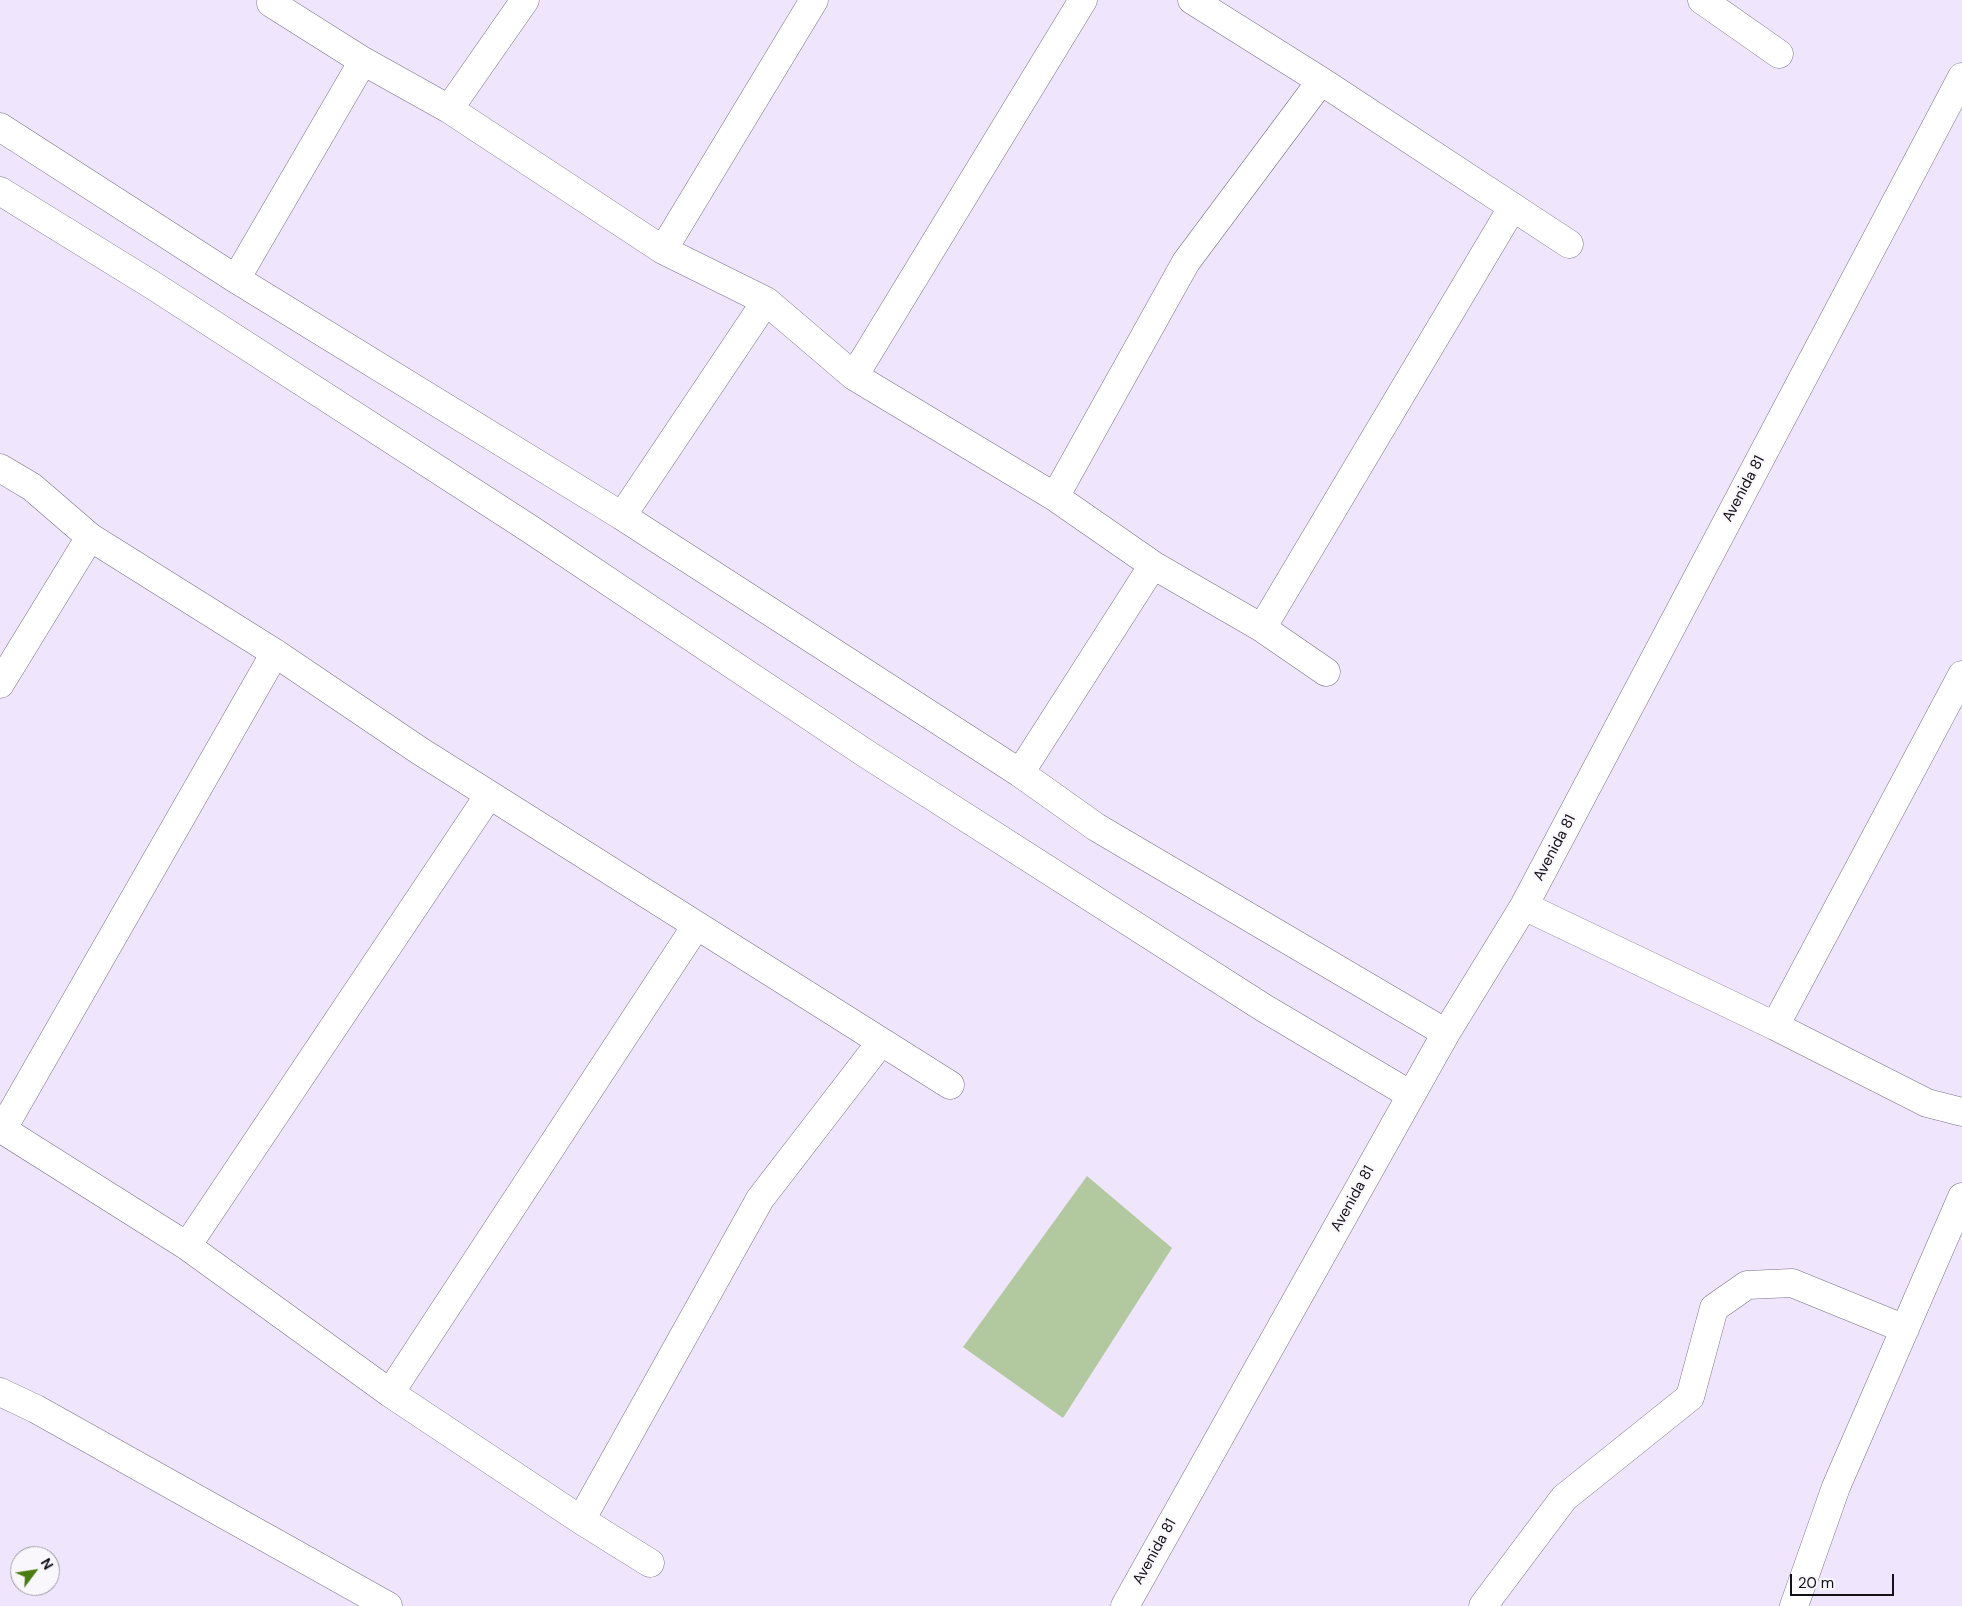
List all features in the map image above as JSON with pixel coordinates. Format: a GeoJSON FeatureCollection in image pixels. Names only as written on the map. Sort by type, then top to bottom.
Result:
{"type":"FeatureCollection","features":[{"type":"Feature","properties":{"kind":"street"},"geometry":{"type":"LineString","coordinates":[[273,0],[271,3],[363,61],[449,109],[663,250],[766,302],[854,376],[1055,497],[1154,565],[1262,628],[1326,672]]}},
{"type":"Feature","properties":{"kind":"street"},"geometry":{"type":"LineString","coordinates":[[449,109],[524,0]]}},
{"type":"Feature","properties":{"kind":"street"},"geometry":{"type":"LineString","coordinates":[[663,250],[814,0]]}},
{"type":"Feature","properties":{"kind":"street"},"geometry":{"type":"LineString","coordinates":[[854,376],[1083,0]]}},
{"type":"Feature","properties":{"kind":"street"},"geometry":{"type":"LineString","coordinates":[[1192,0],[1569,244]]}},
{"type":"Feature","properties":{"kind":"street"},"geometry":{"type":"LineString","coordinates":[[1702,0],[1779,54]]}},
{"type":"Feature","properties":{"kind":"street"},"geometry":{"type":"LineString","coordinates":[[236,279],[363,61]]}},
{"type":"Feature","properties":{"kind":"street","name":"Avenida 81"},"geometry":{"type":"LineString","coordinates":[[1125,1606],[1446,1033],[1524,906],[1962,77]]}},
{"type":"Feature","properties":{"kind":"street"},"geometry":{"type":"LineString","coordinates":[[1055,497],[1186,262],[1321,82]]}},
{"type":"Feature","properties":{"kind":"street"},"geometry":{"type":"LineString","coordinates":[[0,127],[236,279],[622,516],[1020,773],[1096,827],[1446,1033]]}},
{"type":"Feature","properties":{"kind":"street"},"geometry":{"type":"LineString","coordinates":[[0,191],[154,286],[530,529],[873,758],[1264,1008],[1411,1095]]}},
{"type":"Feature","properties":{"kind":"street"},"geometry":{"type":"LineString","coordinates":[[1262,628],[1512,208]]}},
{"type":"Feature","properties":{"kind":"street"},"geometry":{"type":"LineString","coordinates":[[622,516],[766,302]]}},
{"type":"Feature","properties":{"kind":"street"},"geometry":{"type":"LineString","coordinates":[[0,468],[32,487],[90,537],[275,653],[489,795],[950,1085]]}},
{"type":"Feature","properties":{"kind":"street"},"geometry":{"type":"LineString","coordinates":[[0,684],[90,537]]}},
{"type":"Feature","properties":{"kind":"street"},"geometry":{"type":"LineString","coordinates":[[1020,773],[1154,565]]}},
{"type":"Feature","properties":{"kind":"street"},"geometry":{"type":"LineString","coordinates":[[275,653],[1,1129],[187,1246],[390,1393],[581,1520],[650,1563]]}},
{"type":"Feature","properties":{"kind":"street"},"geometry":{"type":"LineString","coordinates":[[1775,1026],[1962,675]]}},
{"type":"Feature","properties":{"kind":"street"},"geometry":{"type":"LineString","coordinates":[[187,1246],[489,795]]}},
{"type":"Feature","properties":{"kind":"street"},"geometry":{"type":"LineString","coordinates":[[1524,906],[1775,1026],[1927,1103],[1962,1112]]}},
{"type":"Feature","properties":{"kind":"street"},"geometry":{"type":"LineString","coordinates":[[390,1393],[696,926]]}},
{"type":"Feature","properties":{"kind":"street"},"geometry":{"type":"LineString","coordinates":[[581,1520],[760,1199],[881,1042]]}},
{"type":"Feature","properties":{"kind":"street"},"geometry":{"type":"LineString","coordinates":[[1794,1606],[1836,1487],[1962,1196]]}},
{"type":"Feature","properties":{"kind":"street"},"geometry":{"type":"LineString","coordinates":[[1483,1606],[1564,1498],[1690,1397],[1714,1308],[1747,1285],[1792,1283],[1904,1329]]}},
{"type":"Feature","properties":{"kind":"street"},"geometry":{"type":"LineString","coordinates":[[0,1392],[45,1414],[388,1606]]}},
{"type":"Feature","properties":{"kind":"green space"},"geometry":{"type":"Polygon","coordinates":[[[1087,1176],[1172,1248],[1063,1418],[963,1347],[1087,1176]]]}}]}
